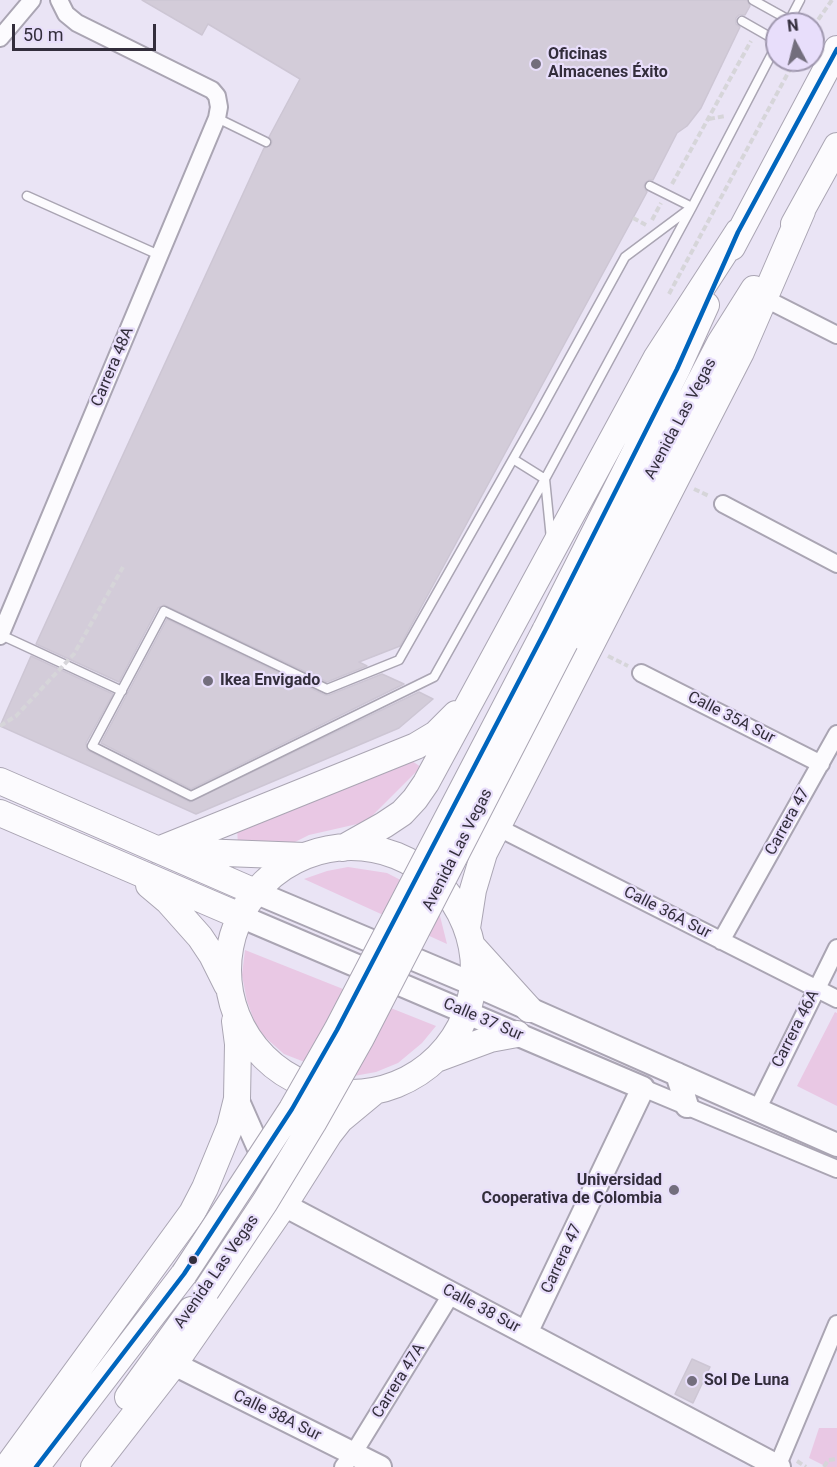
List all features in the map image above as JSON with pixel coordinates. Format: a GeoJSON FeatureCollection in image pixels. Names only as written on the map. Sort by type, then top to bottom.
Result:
{"type":"FeatureCollection","features":[{"type":"Feature","properties":{"kind":"main road","name":"Avenida Las Vegas"},"geometry":{"type":"LineString","coordinates":[[76,1467],[206,1291],[265,1202],[361,1038],[554,637],[738,232],[837,49]]}},
{"type":"Feature","properties":{"kind":"main road","name":"Avenida Las Vegas"},"geometry":{"type":"LineString","coordinates":[[36,1467],[184,1274],[292,1109],[554,637],[720,344],[802,211],[837,146]]}},
{"type":"Feature","properties":{"kind":"main road","name":"Avenida Las Vegas"},"geometry":{"type":"LineString","coordinates":[[469,937],[478,873],[484,854],[741,352],[802,211]]}},
{"type":"Feature","properties":{"kind":"main road","name":"Avenida Las Vegas"},"geometry":{"type":"LineString","coordinates":[[342,848],[402,813],[426,783],[657,357],[738,232]]}},
{"type":"Feature","properties":{"kind":"main road"},"geometry":{"type":"LineString","coordinates":[[488,669],[502,695],[518,710],[531,713],[559,707]]}},
{"type":"Feature","properties":{"kind":"main road"},"geometry":{"type":"LineString","coordinates":[[158,850],[416,746],[436,734],[473,696]]}},
{"type":"Feature","properties":{"kind":"main road","name":"Calle 37 Sur"},"geometry":{"type":"LineString","coordinates":[[0,781],[473,984],[837,1145]]}},
{"type":"Feature","properties":{"kind":"main road","name":"Calle 37 Sur"},"geometry":{"type":"LineString","coordinates":[[0,813],[643,1088]]}},
{"type":"Feature","properties":{"kind":"main road"},"geometry":{"type":"LineString","coordinates":[[130,869],[185,918],[212,955],[243,1031],[272,1065],[290,1077],[331,1092],[353,1093],[398,1084],[418,1074],[436,1059],[458,1030],[466,1013],[473,984],[474,968],[469,937],[458,910],[447,894],[434,879],[418,867],[400,858],[362,848],[342,848],[305,856],[158,850]]}},
{"type":"Feature","properties":{"kind":"main road"},"geometry":{"type":"LineString","coordinates":[[7,1467],[192,1213],[205,1188],[230,1127],[237,1099],[238,1044],[228,961],[232,936],[240,916],[255,892],[286,866],[305,856]]}},
{"type":"Feature","properties":{"kind":"main road"},"geometry":{"type":"LineString","coordinates":[[469,937],[529,1009]]}},
{"type":"Feature","properties":{"kind":"main road"},"geometry":{"type":"LineString","coordinates":[[436,1059],[490,1039],[517,1034]]}},
{"type":"Feature","properties":{"kind":"main road"},"geometry":{"type":"LineString","coordinates":[[677,1074],[687,1106]]}},
{"type":"Feature","properties":{"kind":"main road","name":"Carrera 47"},"geometry":{"type":"LineString","coordinates":[[526,1333],[643,1088]]}},
{"type":"Feature","properties":{"kind":"main road","name":"Avenida Las Vegas"},"geometry":{"type":"LineString","coordinates":[[94,1467],[174,1364],[260,1241],[329,1134],[340,1120],[375,1090]]}},
{"type":"Feature","properties":{"kind":"main road"},"geometry":{"type":"LineString","coordinates":[[237,1099],[284,1205]]}},
{"type":"Feature","properties":{"kind":"main road","name":"Calle 38 Sur"},"geometry":{"type":"LineString","coordinates":[[284,1205],[778,1467]]}},
{"type":"Feature","properties":{"kind":"main road"},"geometry":{"type":"LineString","coordinates":[[192,1213],[220,1210],[232,1213],[243,1220],[260,1241]]}},
{"type":"Feature","properties":{"kind":"main road","name":"Calle 38A Sur"},"geometry":{"type":"LineString","coordinates":[[174,1364],[348,1460],[380,1467]]}},
{"type":"Feature","properties":{"kind":"street"},"geometry":{"type":"LineString","coordinates":[[0,38],[32,0]]}},
{"type":"Feature","properties":{"kind":"street","name":"Carrera 48A"},"geometry":{"type":"LineString","coordinates":[[0,635],[5,611],[159,255],[217,118],[219,107],[217,96],[202,83],[78,23],[66,14],[59,0]]}},
{"type":"Feature","properties":{"kind":"street"},"geometry":{"type":"LineString","coordinates":[[764,298],[837,335]]}},
{"type":"Feature","properties":{"kind":"street"},"geometry":{"type":"LineString","coordinates":[[723,504],[837,564]]}},
{"type":"Feature","properties":{"kind":"street","name":"Calle 35A Sur"},"geometry":{"type":"LineString","coordinates":[[641,673],[821,764]]}},
{"type":"Feature","properties":{"kind":"street","name":"Carrera 47"},"geometry":{"type":"LineString","coordinates":[[721,940],[837,734]]}},
{"type":"Feature","properties":{"kind":"street","name":"Calle 36A Sur"},"geometry":{"type":"LineString","coordinates":[[498,827],[837,999]]}},
{"type":"Feature","properties":{"kind":"street","name":"Carrera 46A"},"geometry":{"type":"LineString","coordinates":[[757,1110],[837,948]]}},
{"type":"Feature","properties":{"kind":"street","name":"Calle 37 Sur"},"geometry":{"type":"LineString","coordinates":[[643,1088],[837,1169]]}},
{"type":"Feature","properties":{"kind":"street","name":"Carrera 47A"},"geometry":{"type":"LineString","coordinates":[[348,1460],[452,1293]]}},
{"type":"Feature","properties":{"kind":"street"},"geometry":{"type":"LineString","coordinates":[[778,1467],[837,1324]]}},
{"type":"Feature","properties":{"kind":"lane"},"geometry":{"type":"LineString","coordinates":[[753,0],[772,12]]}},
{"type":"Feature","properties":{"kind":"lane"},"geometry":{"type":"LineString","coordinates":[[742,21],[765,35]]}},
{"type":"Feature","properties":{"kind":"lane"},"geometry":{"type":"LineString","coordinates":[[692,207],[625,257],[399,660],[327,689],[165,611],[92,746],[191,796],[434,677],[692,207],[765,65]]}},
{"type":"Feature","properties":{"kind":"lane"},"geometry":{"type":"LineString","coordinates":[[217,118],[266,142]]}},
{"type":"Feature","properties":{"kind":"lane"},"geometry":{"type":"LineString","coordinates":[[650,186],[692,207]]}},
{"type":"Feature","properties":{"kind":"lane"},"geometry":{"type":"LineString","coordinates":[[27,196],[159,255]]}},
{"type":"Feature","properties":{"kind":"lane"},"geometry":{"type":"LineString","coordinates":[[513,459],[545,478]]}},
{"type":"Feature","properties":{"kind":"lane"},"geometry":{"type":"LineString","coordinates":[[545,478],[552,551]]}},
{"type":"Feature","properties":{"kind":"lane"},"geometry":{"type":"LineString","coordinates":[[0,635],[122,691]]}},
{"type":"Feature","properties":{"kind":"path"},"geometry":{"type":"LineString","coordinates":[[822,12],[832,0]]}},
{"type":"Feature","properties":{"kind":"path"},"geometry":{"type":"LineString","coordinates":[[648,226],[757,30]]}},
{"type":"Feature","properties":{"kind":"path"},"geometry":{"type":"LineString","coordinates":[[0,726],[16,716],[74,654],[123,567]]}},
{"type":"Feature","properties":{"kind":"path"},"geometry":{"type":"LineString","coordinates":[[604,654],[641,673]]}},
{"type":"Feature","properties":{"kind":"path"},"geometry":{"type":"LineString","coordinates":[[824,1467],[828,1460],[837,1459]]}},
{"type":"Feature","properties":{"kind":"shaded area"},"geometry":{"type":"Polygon","coordinates":[[[409,759],[421,767],[366,822],[309,835],[285,847],[238,846],[237,827],[409,759]]]}},
{"type":"Feature","properties":{"kind":"shaded area"},"geometry":{"type":"Polygon","coordinates":[[[348,867],[387,873],[420,890],[440,916],[447,944],[304,879],[348,867]]]}},
{"type":"Feature","properties":{"kind":"shaded area"},"geometry":{"type":"Polygon","coordinates":[[[245,950],[436,1026],[422,1043],[398,1063],[376,1072],[354,1076],[320,1068],[284,1054],[258,1031],[247,1001],[242,975],[245,950]]]}},
{"type":"Feature","properties":{"kind":"shaded area"},"geometry":{"type":"Polygon","coordinates":[[[835,1012],[837,1013],[837,1106],[797,1086],[835,1012]]]}},
{"type":"Feature","properties":{"kind":"shaded area"},"geometry":{"type":"Polygon","coordinates":[[[819,1428],[837,1428],[837,1467],[827,1467],[809,1458],[819,1428]]]}},
{"type":"Feature","properties":{"kind":"building"},"geometry":{"type":"Polygon","coordinates":[[[142,0],[747,0],[750,6],[745,15],[739,15],[736,18],[736,24],[740,27],[701,108],[687,126],[677,133],[653,180],[645,183],[644,187],[647,192],[400,646],[359,662],[367,666],[327,682],[164,605],[158,608],[119,682],[36,644],[264,148],[271,145],[272,141],[269,137],[300,79],[208,24],[202,35],[142,0]]]}},
{"type":"Feature","properties":{"kind":"building"},"geometry":{"type":"Polygon","coordinates":[[[167,619],[325,695],[382,674],[404,684],[191,789],[101,743],[167,619]]]}},
{"type":"Feature","properties":{"kind":"building"},"geometry":{"type":"Polygon","coordinates":[[[31,656],[113,694],[86,743],[87,750],[190,802],[419,692],[433,699],[399,728],[196,814],[0,726],[31,656]]]}},
{"type":"Feature","properties":{"kind":"building","name":"Sol De Luna"},"geometry":{"type":"Polygon","coordinates":[[[692,1359],[710,1367],[693,1403],[675,1394],[692,1359]]]}},
{"type":"Feature","properties":{"kind":"transit line"},"geometry":{"type":"LineString","coordinates":[[36,1467],[184,1274],[292,1109],[337,1030],[545,631],[677,369],[738,232],[837,49]]}},
{"type":"Feature","properties":{"kind":"place","name":"Oficinas Almacenes Éxito"},"geometry":{"type":"Point","coordinates":[536,64]}},
{"type":"Feature","properties":{"kind":"place","name":"Ikea Envigado"},"geometry":{"type":"Point","coordinates":[208,681]}},
{"type":"Feature","properties":{"kind":"place","name":"Universidad Cooperativa de Colombia"},"geometry":{"type":"Point","coordinates":[674,1190]}},
{"type":"Feature","properties":{"kind":"place","name":"Sol De Luna"},"geometry":{"type":"Point","coordinates":[692,1381]}}]}
